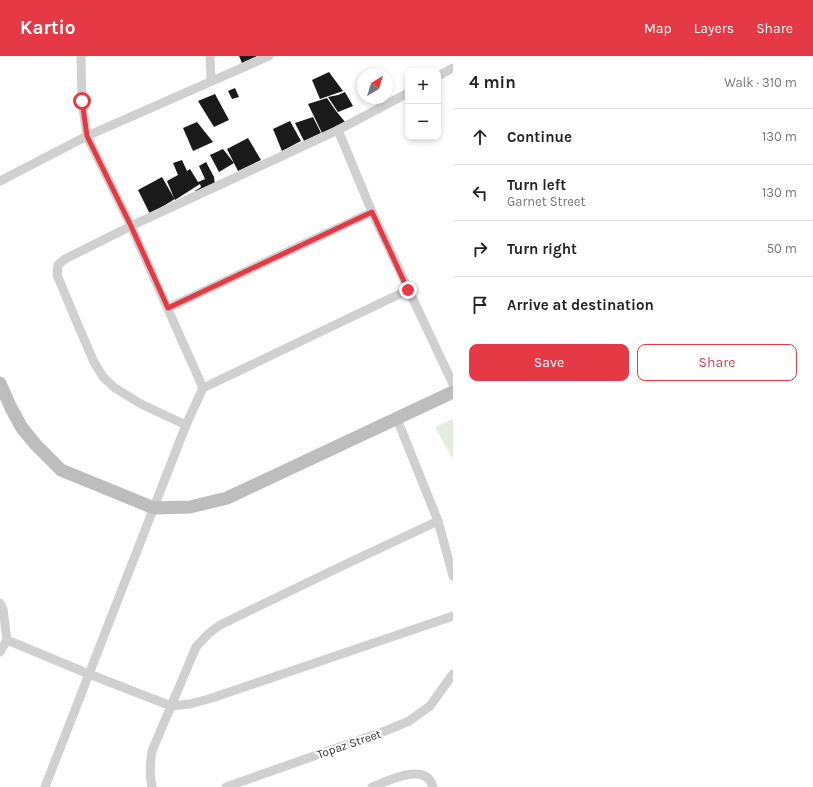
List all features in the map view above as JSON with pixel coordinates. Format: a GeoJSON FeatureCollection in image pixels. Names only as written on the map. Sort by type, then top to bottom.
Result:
{"type":"FeatureCollection","features":[{"type":"Feature","properties":{"kind":"street"},"geometry":{"type":"LineString","coordinates":[[81,56],[82,101],[87,136],[131,226],[203,388]]}},
{"type":"Feature","properties":{"kind":"street"},"geometry":{"type":"LineString","coordinates":[[210,56],[211,81]]}},
{"type":"Feature","properties":{"kind":"street"},"geometry":{"type":"LineString","coordinates":[[0,181],[87,136],[269,56]]}},
{"type":"Feature","properties":{"kind":"street"},"geometry":{"type":"LineString","coordinates":[[441,74],[453,68]]}},
{"type":"Feature","properties":{"kind":"street"},"geometry":{"type":"LineString","coordinates":[[186,424],[142,404],[115,388],[103,377],[89,349],[57,275],[58,265],[65,259],[131,226],[338,130],[405,95]]}},
{"type":"Feature","properties":{"kind":"street"},"geometry":{"type":"LineString","coordinates":[[338,130],[372,212],[453,384]]}},
{"type":"Feature","properties":{"kind":"street"},"geometry":{"type":"LineString","coordinates":[[168,308],[372,212]]}},
{"type":"Feature","properties":{"kind":"street"},"geometry":{"type":"LineString","coordinates":[[45,787],[186,424],[203,388],[408,290]]}},
{"type":"Feature","properties":{"kind":"street"},"geometry":{"type":"LineString","coordinates":[[0,383],[22,428],[36,445],[61,470],[154,508],[190,507],[227,498],[453,392]]}},
{"type":"Feature","properties":{"kind":"street"},"geometry":{"type":"LineString","coordinates":[[397,419],[438,521],[453,576]]}},
{"type":"Feature","properties":{"kind":"street"},"geometry":{"type":"LineString","coordinates":[[152,787],[150,778],[150,761],[152,751],[196,647],[208,634],[220,625],[438,521]]}},
{"type":"Feature","properties":{"kind":"street"},"geometry":{"type":"LineString","coordinates":[[0,603],[7,640],[0,652]]}},
{"type":"Feature","properties":{"kind":"street"},"geometry":{"type":"LineString","coordinates":[[7,640],[171,706],[190,704],[212,698],[453,616]]}},
{"type":"Feature","properties":{"kind":"street","name":"Topaz Street"},"geometry":{"type":"LineString","coordinates":[[226,787],[385,731],[409,721],[430,706],[453,674]]}},
{"type":"Feature","properties":{"kind":"street"},"geometry":{"type":"LineString","coordinates":[[372,787],[409,774],[418,774],[426,777],[432,782],[433,787]]}},
{"type":"Feature","properties":{"kind":"shaded area"},"geometry":{"type":"Polygon","coordinates":[[[453,419],[453,460],[435,427],[453,419]]]}},
{"type":"Feature","properties":{"kind":"building"},"geometry":{"type":"Polygon","coordinates":[[[239,56],[257,56],[242,63],[239,56]]]}},
{"type":"Feature","properties":{"kind":"building"},"geometry":{"type":"Polygon","coordinates":[[[329,72],[343,91],[320,99],[312,80],[329,72]]]}},
{"type":"Feature","properties":{"kind":"building"},"geometry":{"type":"Polygon","coordinates":[[[235,88],[239,97],[232,99],[228,91],[235,88]]]}},
{"type":"Feature","properties":{"kind":"building"},"geometry":{"type":"Polygon","coordinates":[[[345,92],[353,106],[338,112],[328,97],[345,92]]]}},
{"type":"Feature","properties":{"kind":"building"},"geometry":{"type":"Polygon","coordinates":[[[215,94],[229,120],[214,127],[198,101],[215,94]]]}},
{"type":"Feature","properties":{"kind":"building"},"geometry":{"type":"Polygon","coordinates":[[[327,98],[346,123],[322,133],[308,104],[327,98]]]}},
{"type":"Feature","properties":{"kind":"building"},"geometry":{"type":"Polygon","coordinates":[[[313,117],[321,133],[304,141],[295,123],[313,117]]]}},
{"type":"Feature","properties":{"kind":"building"},"geometry":{"type":"Polygon","coordinates":[[[290,121],[301,141],[282,151],[273,129],[290,121]]]}},
{"type":"Feature","properties":{"kind":"building"},"geometry":{"type":"Polygon","coordinates":[[[197,122],[213,142],[193,151],[183,128],[197,122]]]}},
{"type":"Feature","properties":{"kind":"building"},"geometry":{"type":"Polygon","coordinates":[[[248,138],[261,160],[238,171],[227,149],[248,138]]]}},
{"type":"Feature","properties":{"kind":"building"},"geometry":{"type":"Polygon","coordinates":[[[223,149],[234,163],[219,172],[210,155],[223,149]]]}},
{"type":"Feature","properties":{"kind":"building"},"geometry":{"type":"Polygon","coordinates":[[[182,160],[187,171],[190,169],[198,182],[205,179],[199,166],[206,162],[214,177],[215,185],[195,194],[195,191],[201,187],[200,184],[150,214],[138,190],[162,177],[174,198],[167,181],[178,175],[173,163],[182,160]]]}},
{"type":"Feature","properties":{"kind":"route"},"geometry":{"type":"LineString","coordinates":[[82,101],[87,136],[131,226],[168,308],[372,212],[408,290]]}}]}
